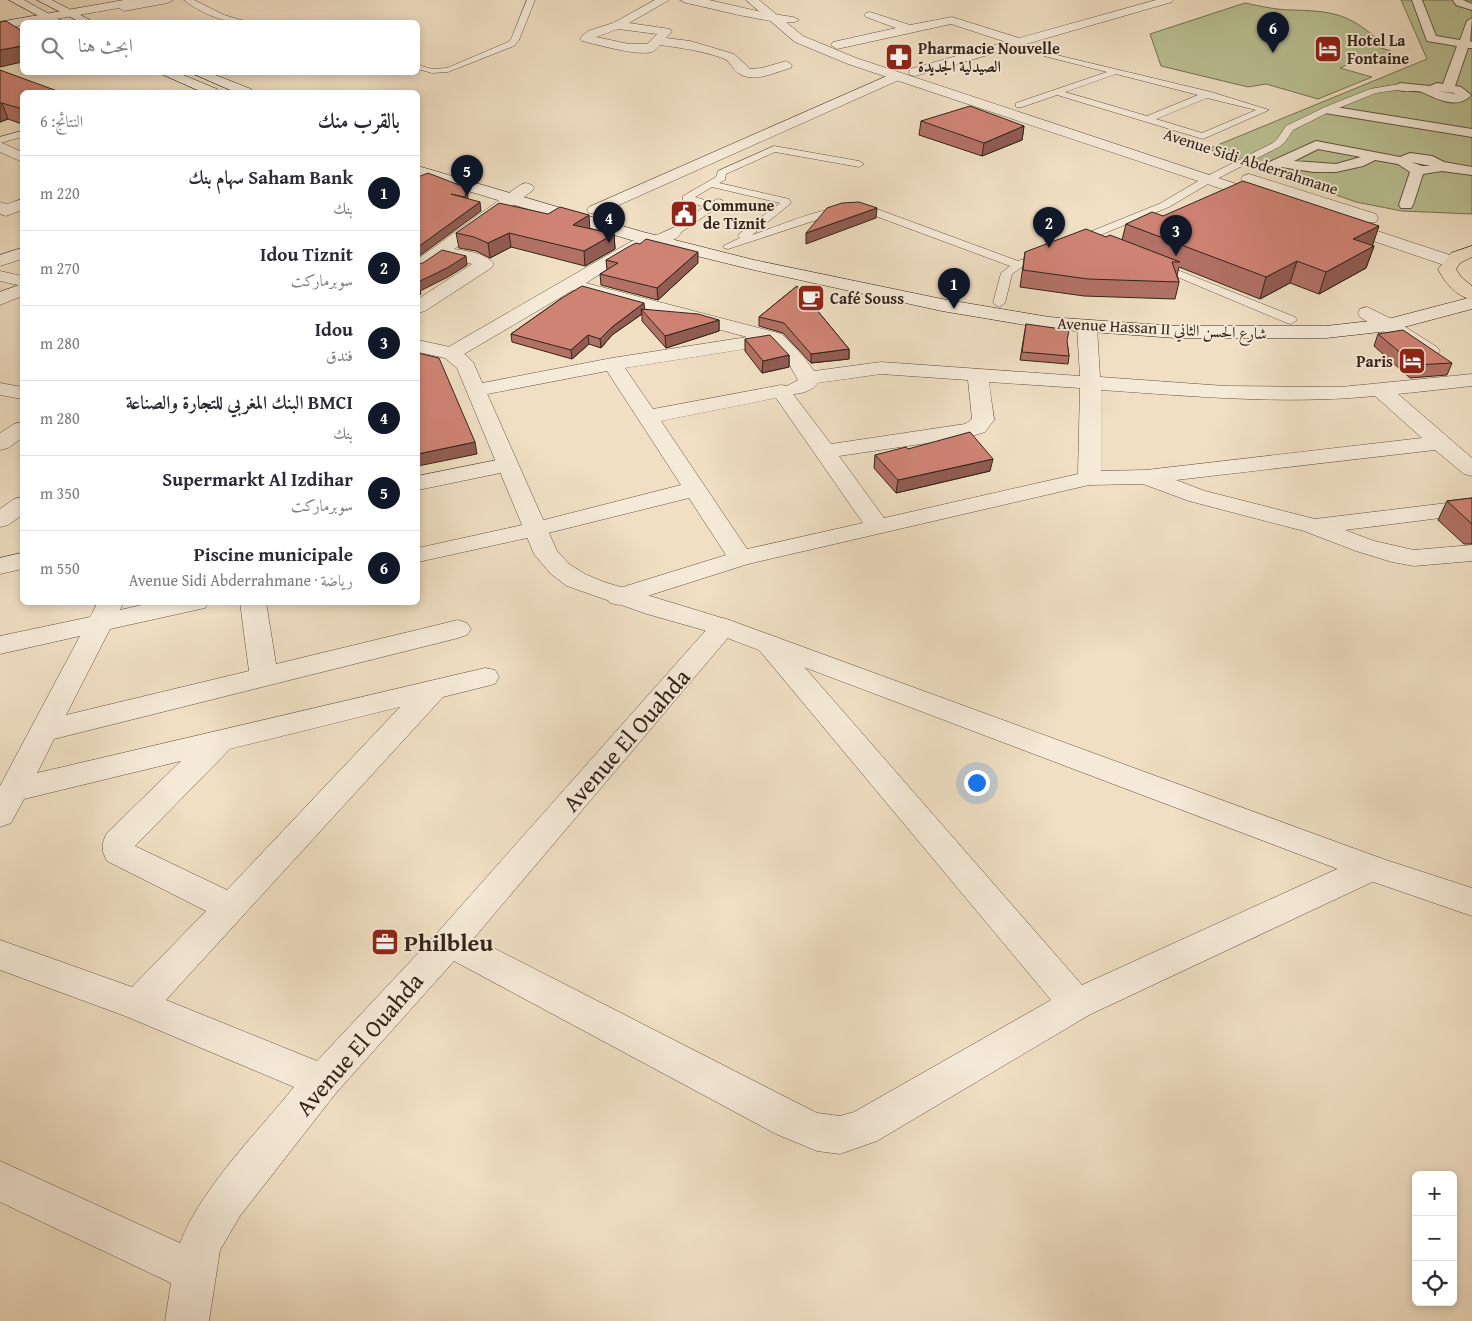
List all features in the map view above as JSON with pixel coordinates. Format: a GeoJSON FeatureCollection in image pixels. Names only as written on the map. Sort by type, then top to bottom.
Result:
{"type":"FeatureCollection","features":[{"type":"Feature","properties":{"kind":"highway"},"geometry":{"type":"LineString","coordinates":[[1466,290],[1451,277],[1448,269],[1452,253],[1459,255],[1472,250]]}},
{"type":"Feature","properties":{"kind":"street"},"geometry":{"type":"LineString","coordinates":[[16,0],[49,20]]}},
{"type":"Feature","properties":{"kind":"street"},"geometry":{"type":"LineString","coordinates":[[43,0],[84,20]]}},
{"type":"Feature","properties":{"kind":"street"},"geometry":{"type":"LineString","coordinates":[[54,20],[73,14],[142,0]]}},
{"type":"Feature","properties":{"kind":"street"},"geometry":{"type":"LineString","coordinates":[[73,14],[167,0]]}},
{"type":"Feature","properties":{"kind":"street"},"geometry":{"type":"LineString","coordinates":[[617,25],[666,32],[650,48],[641,49],[592,41],[586,38],[617,25],[663,0]]}},
{"type":"Feature","properties":{"kind":"street"},"geometry":{"type":"LineString","coordinates":[[686,0],[717,4],[775,19],[793,20]]}},
{"type":"Feature","properties":{"kind":"street","name":"Avenue Sidi Abderrahmane"},"geometry":{"type":"LineString","coordinates":[[752,0],[791,33],[808,44],[894,77],[1209,179],[1452,253]]}},
{"type":"Feature","properties":{"kind":"street","name":"Avenue Sidi Abderrahmane"},"geometry":{"type":"LineString","coordinates":[[770,0],[793,20],[815,35],[837,45],[915,72],[1380,221]]}},
{"type":"Feature","properties":{"kind":"street"},"geometry":{"type":"LineString","coordinates":[[915,72],[1168,0]]}},
{"type":"Feature","properties":{"kind":"street"},"geometry":{"type":"LineString","coordinates":[[1417,0],[1431,39],[1468,44]]}},
{"type":"Feature","properties":{"kind":"street"},"geometry":{"type":"LineString","coordinates":[[1458,0],[1460,3],[1472,7]]}},
{"type":"Feature","properties":{"kind":"street"},"geometry":{"type":"LineString","coordinates":[[870,15],[909,29]]}},
{"type":"Feature","properties":{"kind":"street"},"geometry":{"type":"LineString","coordinates":[[837,45],[974,15]]}},
{"type":"Feature","properties":{"kind":"street"},"geometry":{"type":"LineString","coordinates":[[952,20],[1018,42]]}},
{"type":"Feature","properties":{"kind":"street"},"geometry":{"type":"LineString","coordinates":[[1406,205],[1458,61],[1468,44],[1472,22]]}},
{"type":"Feature","properties":{"kind":"street"},"geometry":{"type":"LineString","coordinates":[[0,26],[20,24]]}},
{"type":"Feature","properties":{"kind":"street"},"geometry":{"type":"LineString","coordinates":[[0,30],[20,26]]}},
{"type":"Feature","properties":{"kind":"street"},"geometry":{"type":"LineString","coordinates":[[658,41],[690,45],[730,57],[735,59],[741,70],[748,73],[760,72],[786,64]]}},
{"type":"Feature","properties":{"kind":"street"},"geometry":{"type":"LineString","coordinates":[[1458,61],[1472,63]]}},
{"type":"Feature","properties":{"kind":"street"},"geometry":{"type":"LineString","coordinates":[[170,75],[207,90]]}},
{"type":"Feature","properties":{"kind":"street"},"geometry":{"type":"LineString","coordinates":[[204,75],[241,90]]}},
{"type":"Feature","properties":{"kind":"street"},"geometry":{"type":"LineString","coordinates":[[595,210],[894,77]]}},
{"type":"Feature","properties":{"kind":"street"},"geometry":{"type":"LineString","coordinates":[[1400,87],[1447,92],[1457,98],[1469,95]]}},
{"type":"Feature","properties":{"kind":"street"},"geometry":{"type":"LineString","coordinates":[[1001,112],[1019,105]]}},
{"type":"Feature","properties":{"kind":"street"},"geometry":{"type":"LineString","coordinates":[[1329,110],[1472,133]]}},
{"type":"Feature","properties":{"kind":"street"},"geometry":{"type":"LineString","coordinates":[[1370,155],[1369,159],[1344,167],[1274,166],[1316,145],[1370,155],[1402,161],[1407,166],[1421,163],[1431,170],[1440,166],[1472,171]]}},
{"type":"Feature","properties":{"kind":"street"},"geometry":{"type":"LineString","coordinates":[[0,146],[20,158]]}},
{"type":"Feature","properties":{"kind":"street","name":"Avenue Hassan II شارع الحسن الثاني"},"geometry":{"type":"LineString","coordinates":[[420,155],[637,240],[655,234],[673,233],[999,303],[1057,311],[1122,317],[1292,320],[1367,313],[1439,294],[1466,290]]}},
{"type":"Feature","properties":{"kind":"street"},"geometry":{"type":"LineString","coordinates":[[0,166],[20,160]]}},
{"type":"Feature","properties":{"kind":"street","name":"Avenue Hassan II شارع الحسن الثاني"},"geometry":{"type":"LineString","coordinates":[[421,175],[520,193],[595,210],[655,234],[862,289],[998,315],[1087,327],[1176,332],[1326,332],[1389,325],[1472,303]]}},
{"type":"Feature","properties":{"kind":"street"},"geometry":{"type":"LineString","coordinates":[[420,266],[520,193]]}},
{"type":"Feature","properties":{"kind":"street"},"geometry":{"type":"LineString","coordinates":[[2,210],[20,205]]}},
{"type":"Feature","properties":{"kind":"street"},"geometry":{"type":"LineString","coordinates":[[452,353],[570,284],[637,240]]}},
{"type":"Feature","properties":{"kind":"street"},"geometry":{"type":"LineString","coordinates":[[420,306],[485,264],[473,258],[442,251]]}},
{"type":"Feature","properties":{"kind":"street"},"geometry":{"type":"LineString","coordinates":[[0,261],[20,254]]}},
{"type":"Feature","properties":{"kind":"street"},"geometry":{"type":"LineString","coordinates":[[0,276],[20,281]]}},
{"type":"Feature","properties":{"kind":"street"},"geometry":{"type":"LineString","coordinates":[[570,284],[774,338],[796,360],[809,378],[808,384],[803,387],[647,417]]}},
{"type":"Feature","properties":{"kind":"street"},"geometry":{"type":"LineString","coordinates":[[0,299],[20,290]]}},
{"type":"Feature","properties":{"kind":"street"},"geometry":{"type":"LineString","coordinates":[[1367,313],[1389,325],[1472,380]]}},
{"type":"Feature","properties":{"kind":"street"},"geometry":{"type":"LineString","coordinates":[[1087,327],[1090,383],[1089,478]]}},
{"type":"Feature","properties":{"kind":"street"},"geometry":{"type":"LineString","coordinates":[[477,390],[612,364],[774,338]]}},
{"type":"Feature","properties":{"kind":"street"},"geometry":{"type":"LineString","coordinates":[[420,346],[452,353],[466,366],[546,554],[560,569],[576,580],[620,597],[769,644],[1371,868],[1472,902]]}},
{"type":"Feature","properties":{"kind":"street"},"geometry":{"type":"LineString","coordinates":[[612,364],[741,558]]}},
{"type":"Feature","properties":{"kind":"street"},"geometry":{"type":"LineString","coordinates":[[809,378],[881,368],[1225,392],[1341,393],[1472,380]]}},
{"type":"Feature","properties":{"kind":"street"},"geometry":{"type":"LineString","coordinates":[[825,452],[969,430],[977,427],[982,420],[978,375]]}},
{"type":"Feature","properties":{"kind":"street"},"geometry":{"type":"LineString","coordinates":[[0,388],[20,393]]}},
{"type":"Feature","properties":{"kind":"street"},"geometry":{"type":"LineString","coordinates":[[1380,389],[1440,443],[1472,468]]}},
{"type":"Feature","properties":{"kind":"street"},"geometry":{"type":"LineString","coordinates":[[781,391],[877,525]]}},
{"type":"Feature","properties":{"kind":"street"},"geometry":{"type":"LineString","coordinates":[[0,443],[20,430]]}},
{"type":"Feature","properties":{"kind":"street"},"geometry":{"type":"LineString","coordinates":[[620,597],[741,558],[877,525],[1089,478],[1146,477],[1440,443]]}},
{"type":"Feature","properties":{"kind":"street"},"geometry":{"type":"LineString","coordinates":[[420,483],[508,465]]}},
{"type":"Feature","properties":{"kind":"street"},"geometry":{"type":"LineString","coordinates":[[1146,477],[1197,496],[1313,526],[1392,554],[1414,558],[1472,553]]}},
{"type":"Feature","properties":{"kind":"street"},"geometry":{"type":"LineString","coordinates":[[420,555],[536,529],[695,489]]}},
{"type":"Feature","properties":{"kind":"street"},"geometry":{"type":"LineString","coordinates":[[0,520],[20,505]]}},
{"type":"Feature","properties":{"kind":"street"},"geometry":{"type":"LineString","coordinates":[[1313,526],[1472,507]]}},
{"type":"Feature","properties":{"kind":"street"},"geometry":{"type":"LineString","coordinates":[[0,566],[20,561]]}},
{"type":"Feature","properties":{"kind":"street"},"geometry":{"type":"LineString","coordinates":[[0,645],[106,613],[171,605]]}},
{"type":"Feature","properties":{"kind":"street"},"geometry":{"type":"LineString","coordinates":[[253,605],[264,676]]}},
{"type":"Feature","properties":{"kind":"street"},"geometry":{"type":"LineString","coordinates":[[7,803],[106,613]]}},
{"type":"Feature","properties":{"kind":"street","name":"Avenue El Ouahda"},"geometry":{"type":"LineString","coordinates":[[187,1321],[194,1272],[201,1243],[226,1202],[323,1081],[450,942],[723,628]]}},
{"type":"Feature","properties":{"kind":"street"},"geometry":{"type":"LineString","coordinates":[[45,731],[458,629]]}},
{"type":"Feature","properties":{"kind":"street"},"geometry":{"type":"LineString","coordinates":[[769,644],[1076,1004]]}},
{"type":"Feature","properties":{"kind":"street"},"geometry":{"type":"LineString","coordinates":[[7,803],[220,741],[485,677]]}},
{"type":"Feature","properties":{"kind":"street"},"geometry":{"type":"LineString","coordinates":[[138,1005],[231,908],[433,690]]}},
{"type":"Feature","properties":{"kind":"street"},"geometry":{"type":"LineString","coordinates":[[220,741],[118,842],[117,848],[121,855],[231,908]]}},
{"type":"Feature","properties":{"kind":"street"},"geometry":{"type":"LineString","coordinates":[[450,942],[790,1121],[817,1132],[840,1135],[863,1128],[1076,1004],[1371,868]]}},
{"type":"Feature","properties":{"kind":"street"},"geometry":{"type":"LineString","coordinates":[[0,955],[138,1005],[323,1081]]}},
{"type":"Feature","properties":{"kind":"street"},"geometry":{"type":"LineString","coordinates":[[0,1181],[194,1272]]}},
{"type":"Feature","properties":{"kind":"lane"},"geometry":{"type":"LineString","coordinates":[[188,0],[222,17],[235,20]]}},
{"type":"Feature","properties":{"kind":"lane"},"geometry":{"type":"LineString","coordinates":[[420,68],[432,71],[448,70],[511,44],[516,40],[531,0]]}},
{"type":"Feature","properties":{"kind":"lane"},"geometry":{"type":"LineString","coordinates":[[1047,54],[1265,110],[1203,136],[1057,92]]}},
{"type":"Feature","properties":{"kind":"lane"},"geometry":{"type":"LineString","coordinates":[[1019,105],[1117,71]]}},
{"type":"Feature","properties":{"kind":"lane"},"geometry":{"type":"LineString","coordinates":[[999,303],[1007,273],[1018,265],[1165,205],[1209,179],[1276,145],[1282,140],[1289,128],[1381,89],[1400,87]]}},
{"type":"Feature","properties":{"kind":"lane"},"geometry":{"type":"LineString","coordinates":[[1149,119],[1208,94]]}},
{"type":"Feature","properties":{"kind":"lane"},"geometry":{"type":"LineString","coordinates":[[0,140],[20,135]]}},
{"type":"Feature","properties":{"kind":"lane"},"geometry":{"type":"LineString","coordinates":[[713,206],[687,198],[721,178],[721,173],[774,149],[859,164]]}},
{"type":"Feature","properties":{"kind":"lane"},"geometry":{"type":"LineString","coordinates":[[710,184],[780,198],[786,203],[728,246]]}},
{"type":"Feature","properties":{"kind":"lane"},"geometry":{"type":"LineString","coordinates":[[673,233],[738,190]]}},
{"type":"Feature","properties":{"kind":"lane"},"geometry":{"type":"LineString","coordinates":[[728,246],[840,209],[858,208],[873,211],[1018,265]]}},
{"type":"Feature","properties":{"kind":"lane"},"geometry":{"type":"LineString","coordinates":[[1088,237],[1105,244]]}},
{"type":"Feature","properties":{"kind":"lane"},"geometry":{"type":"LineString","coordinates":[[1141,258],[1292,320]]}},
{"type":"Feature","properties":{"kind":"green space"},"geometry":{"type":"Polygon","coordinates":[[[1401,0],[1472,0],[1472,214],[1402,211],[1356,202],[1208,149],[1427,59],[1401,0]]]}},
{"type":"Feature","properties":{"kind":"green space"},"geometry":{"type":"Polygon","coordinates":[[[1245,3],[1274,9],[1317,11],[1338,15],[1367,30],[1377,39],[1371,45],[1391,51],[1388,56],[1375,61],[1370,58],[1366,60],[1353,58],[1357,60],[1340,68],[1372,77],[1318,99],[1266,84],[1248,87],[1161,66],[1150,34],[1245,3]]]}},
{"type":"Feature","properties":{"kind":"building"},"geometry":{"type":"Polygon","coordinates":[[[6,21],[20,30],[20,46],[0,50],[0,22],[6,21]]]}},
{"type":"Feature","properties":{"kind":"building"},"geometry":{"type":"Polygon","coordinates":[[[0,70],[55,90],[20,90],[20,108],[0,103],[0,70]]]}},
{"type":"Feature","properties":{"kind":"building"},"geometry":{"type":"Polygon","coordinates":[[[970,106],[1024,126],[984,143],[921,121],[970,106]]]}},
{"type":"Feature","properties":{"kind":"building"},"geometry":{"type":"Polygon","coordinates":[[[428,173],[467,188],[465,197],[451,194],[480,202],[420,246],[420,176],[428,173]]]}},
{"type":"Feature","properties":{"kind":"building"},"geometry":{"type":"Polygon","coordinates":[[[1243,181],[1379,226],[1353,239],[1374,246],[1326,272],[1297,261],[1266,277],[1126,224],[1152,212],[1163,216],[1243,181]]]}},
{"type":"Feature","properties":{"kind":"building"},"geometry":{"type":"Polygon","coordinates":[[[859,202],[877,208],[806,233],[827,208],[842,203],[859,202]]]}},
{"type":"Feature","properties":{"kind":"building"},"geometry":{"type":"Polygon","coordinates":[[[499,203],[548,214],[560,207],[589,215],[573,225],[614,234],[584,251],[509,233],[488,243],[474,237],[456,233],[499,203]]]}},
{"type":"Feature","properties":{"kind":"building"},"geometry":{"type":"Polygon","coordinates":[[[1086,229],[1106,237],[1110,235],[1180,262],[1172,262],[1179,282],[1088,279],[1023,270],[1025,252],[1086,229]]]}},
{"type":"Feature","properties":{"kind":"building"},"geometry":{"type":"Polygon","coordinates":[[[646,239],[698,252],[657,288],[600,274],[618,263],[606,260],[636,243],[640,244],[646,239]]]}},
{"type":"Feature","properties":{"kind":"building"},"geometry":{"type":"Polygon","coordinates":[[[442,250],[466,256],[420,281],[420,264],[442,250]]]}},
{"type":"Feature","properties":{"kind":"building"},"geometry":{"type":"Polygon","coordinates":[[[582,286],[644,303],[612,327],[600,339],[588,335],[571,350],[511,334],[562,298],[582,286]]]}},
{"type":"Feature","properties":{"kind":"building"},"geometry":{"type":"Polygon","coordinates":[[[797,286],[849,349],[811,354],[784,323],[759,317],[797,286]]]}},
{"type":"Feature","properties":{"kind":"building"},"geometry":{"type":"Polygon","coordinates":[[[641,309],[698,314],[719,320],[665,336],[641,309]]]}},
{"type":"Feature","properties":{"kind":"building"},"geometry":{"type":"Polygon","coordinates":[[[1026,324],[1069,330],[1067,341],[1069,356],[1022,352],[1026,324]]]}},
{"type":"Feature","properties":{"kind":"building"},"geometry":{"type":"Polygon","coordinates":[[[1403,330],[1452,363],[1415,365],[1378,334],[1403,330]]]}},
{"type":"Feature","properties":{"kind":"building"},"geometry":{"type":"Polygon","coordinates":[[[770,335],[789,355],[763,361],[745,339],[770,335]]]}},
{"type":"Feature","properties":{"kind":"building"},"geometry":{"type":"Polygon","coordinates":[[[420,353],[439,358],[475,442],[420,454],[420,353]]]}},
{"type":"Feature","properties":{"kind":"building"},"geometry":{"type":"Polygon","coordinates":[[[970,432],[993,459],[898,480],[875,455],[906,447],[908,449],[970,432]]]}},
{"type":"Feature","properties":{"kind":"building"},"geometry":{"type":"Polygon","coordinates":[[[1472,498],[1472,524],[1447,501],[1472,498]]]}},
{"type":"Feature","properties":{"kind":"place","name":"Hotel La Fontaine"},"geometry":{"type":"Point","coordinates":[1328,49]}},
{"type":"Feature","properties":{"kind":"place","name":"Piscine municipale"},"geometry":{"type":"Point","coordinates":[1273,53]}},
{"type":"Feature","properties":{"kind":"place","name":"Pharmacie Nouvelle الصيدلية الجديدة"},"geometry":{"type":"Point","coordinates":[899,57]}},
{"type":"Feature","properties":{"kind":"place","name":"Supermarkt Al Izdihar"},"geometry":{"type":"Point","coordinates":[467,196]}},
{"type":"Feature","properties":{"kind":"place","name":"Commune de Tiznit"},"geometry":{"type":"Point","coordinates":[684,214]}},
{"type":"Feature","properties":{"kind":"place","name":"BMCI البنك المغربي للتجارة والصناعة"},"geometry":{"type":"Point","coordinates":[609,243]}},
{"type":"Feature","properties":{"kind":"place","name":"Idou Tiznit"},"geometry":{"type":"Point","coordinates":[1049,248]}},
{"type":"Feature","properties":{"kind":"place","name":"Idou"},"geometry":{"type":"Point","coordinates":[1176,256]}},
{"type":"Feature","properties":{"kind":"place","name":"Café Souss"},"geometry":{"type":"Point","coordinates":[811,298]}},
{"type":"Feature","properties":{"kind":"place","name":"Saham Bank سهام بنك"},"geometry":{"type":"Point","coordinates":[954,309]}},
{"type":"Feature","properties":{"kind":"place","name":"Paris"},"geometry":{"type":"Point","coordinates":[1412,361]}},
{"type":"Feature","properties":{"kind":"place","name":"Philbleu"},"geometry":{"type":"Point","coordinates":[385,942]}}]}
